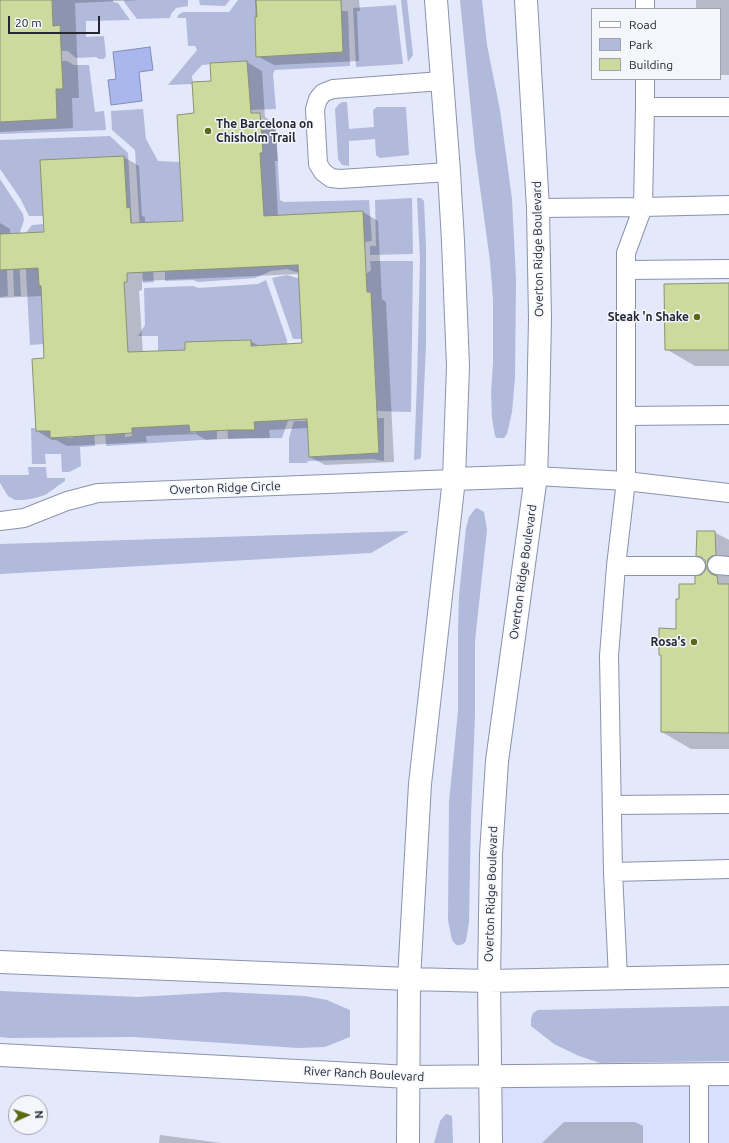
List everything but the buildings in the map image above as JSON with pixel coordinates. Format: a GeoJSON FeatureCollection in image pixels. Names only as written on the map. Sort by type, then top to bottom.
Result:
{"type":"FeatureCollection","features":[{"type":"Feature","properties":{"kind":"street"},"geometry":{"type":"LineString","coordinates":[[408,1143],[409,979],[420,784],[454,479],[458,366],[449,172],[436,0]]}},
{"type":"Feature","properties":{"kind":"street","name":"Overton Ridge Boulevard"},"geometry":{"type":"LineString","coordinates":[[491,1143],[489,981],[492,854],[497,761],[536,476],[540,319],[538,208],[526,0]]}},
{"type":"Feature","properties":{"kind":"street"},"geometry":{"type":"LineString","coordinates":[[454,479],[536,476]]}},
{"type":"Feature","properties":{"kind":"street"},"geometry":{"type":"LineString","coordinates":[[0,962],[489,981],[729,976]]}},
{"type":"Feature","properties":{"kind":"street","name":"River Ranch Boulevard"},"geometry":{"type":"LineString","coordinates":[[0,1055],[409,1077],[729,1074]]}},
{"type":"Feature","properties":{"kind":"lane"},"geometry":{"type":"LineString","coordinates":[[618,978],[613,872],[609,656],[616,566],[626,481],[626,252],[643,207],[645,80]]}},
{"type":"Feature","properties":{"kind":"lane"},"geometry":{"type":"LineString","coordinates":[[442,81],[333,89],[323,93],[318,99],[315,109],[318,164],[323,172],[331,178],[340,179],[449,172]]}},
{"type":"Feature","properties":{"kind":"lane"},"geometry":{"type":"LineString","coordinates":[[645,108],[729,107]]}},
{"type":"Feature","properties":{"kind":"lane"},"geometry":{"type":"LineString","coordinates":[[538,208],[729,205]]}},
{"type":"Feature","properties":{"kind":"lane"},"geometry":{"type":"LineString","coordinates":[[626,270],[729,269]]}},
{"type":"Feature","properties":{"kind":"lane"},"geometry":{"type":"LineString","coordinates":[[626,416],[724,412]]}},
{"type":"Feature","properties":{"kind":"lane"},"geometry":{"type":"LineString","coordinates":[[536,476],[626,481],[729,493]]}},
{"type":"Feature","properties":{"kind":"lane","name":"Overton Ridge Circle"},"geometry":{"type":"LineString","coordinates":[[0,521],[24,518],[67,501],[98,493],[454,479]]}},
{"type":"Feature","properties":{"kind":"lane"},"geometry":{"type":"LineString","coordinates":[[616,566],[696,566]]}},
{"type":"Feature","properties":{"kind":"lane"},"geometry":{"type":"LineString","coordinates":[[612,804],[729,804]]}},
{"type":"Feature","properties":{"kind":"lane"},"geometry":{"type":"LineString","coordinates":[[613,872],[729,869]]}},
{"type":"Feature","properties":{"kind":"lane"},"geometry":{"type":"LineString","coordinates":[[699,1075],[699,1143]]}},
{"type":"Feature","properties":{"kind":"shaded area"},"geometry":{"type":"Polygon","coordinates":[[[150,47],[153,70],[139,72],[142,101],[111,105],[108,80],[116,79],[113,52],[150,47]]]}},
{"type":"Feature","properties":{"kind":"shaded area"},"geometry":{"type":"Polygon","coordinates":[[[729,1074],[729,1143],[491,1143],[489,1077],[729,1074]]]}},
{"type":"Feature","properties":{"kind":"green space"},"geometry":{"type":"Polygon","coordinates":[[[52,0],[113,0],[113,2],[118,3],[130,20],[86,21],[86,37],[103,36],[106,56],[104,59],[99,59],[96,57],[76,58],[68,51],[60,51],[56,31],[61,30],[61,26],[53,26],[52,0]]]}},
{"type":"Feature","properties":{"kind":"green space"},"geometry":{"type":"Polygon","coordinates":[[[124,0],[188,0],[188,6],[176,8],[171,14],[170,18],[137,19],[124,0]]]}},
{"type":"Feature","properties":{"kind":"green space"},"geometry":{"type":"Polygon","coordinates":[[[199,0],[230,0],[225,6],[200,5],[199,0]]]}},
{"type":"Feature","properties":{"kind":"green space"},"geometry":{"type":"Polygon","coordinates":[[[238,0],[256,0],[257,17],[255,18],[257,57],[343,52],[341,11],[348,11],[350,66],[275,70],[273,74],[276,109],[250,110],[247,61],[202,65],[192,76],[193,84],[168,85],[197,50],[195,46],[188,46],[186,18],[177,18],[178,15],[183,12],[229,12],[238,0]]]}},
{"type":"Feature","properties":{"kind":"green space"},"geometry":{"type":"Polygon","coordinates":[[[401,0],[407,0],[413,55],[408,62],[401,0]]]}},
{"type":"Feature","properties":{"kind":"green space"},"geometry":{"type":"Polygon","coordinates":[[[460,0],[482,0],[487,45],[500,110],[512,199],[516,280],[515,378],[512,412],[507,434],[504,438],[497,438],[495,436],[492,418],[491,392],[493,363],[493,299],[490,261],[475,151],[460,0]]]}},
{"type":"Feature","properties":{"kind":"green space"},"geometry":{"type":"Polygon","coordinates":[[[396,5],[403,64],[356,67],[353,8],[396,5]]]}},
{"type":"Feature","properties":{"kind":"green space"},"geometry":{"type":"Polygon","coordinates":[[[60,61],[67,61],[74,65],[89,65],[95,112],[104,111],[106,130],[0,134],[0,122],[57,119],[56,89],[63,89],[63,73],[56,73],[60,61]]]}},
{"type":"Feature","properties":{"kind":"green space"},"geometry":{"type":"Polygon","coordinates":[[[342,102],[347,102],[349,129],[374,127],[373,110],[377,107],[406,107],[409,155],[380,158],[376,155],[375,139],[349,141],[349,166],[342,165],[338,159],[335,109],[342,102]]]}},
{"type":"Feature","properties":{"kind":"green space"},"geometry":{"type":"Polygon","coordinates":[[[143,109],[146,139],[158,161],[180,162],[181,185],[199,184],[262,194],[260,153],[252,130],[276,129],[280,200],[284,202],[369,200],[372,241],[364,242],[363,211],[156,222],[152,258],[154,282],[143,283],[135,150],[112,130],[111,111],[143,109]]]}},
{"type":"Feature","properties":{"kind":"green space"},"geometry":{"type":"Polygon","coordinates":[[[110,136],[128,153],[133,245],[129,207],[127,207],[124,157],[41,160],[43,216],[29,216],[20,198],[0,169],[0,140],[110,136]]]}},
{"type":"Feature","properties":{"kind":"green space"},"geometry":{"type":"Polygon","coordinates":[[[0,179],[23,214],[24,220],[18,238],[21,296],[14,296],[13,269],[16,269],[0,234],[0,179]]]}},
{"type":"Feature","properties":{"kind":"green space"},"geometry":{"type":"Polygon","coordinates":[[[412,198],[413,254],[370,255],[370,246],[376,246],[375,200],[412,198]]]}},
{"type":"Feature","properties":{"kind":"green space"},"geometry":{"type":"Polygon","coordinates":[[[417,198],[421,198],[424,201],[426,247],[426,345],[421,457],[420,459],[414,460],[420,259],[417,198]]]}},
{"type":"Feature","properties":{"kind":"green space"},"geometry":{"type":"Polygon","coordinates":[[[43,224],[44,247],[38,273],[39,285],[41,286],[43,337],[82,335],[45,344],[30,345],[24,235],[32,225],[43,224]]]}},
{"type":"Feature","properties":{"kind":"green space"},"geometry":{"type":"Polygon","coordinates":[[[370,261],[413,261],[411,412],[377,411],[371,292],[300,296],[302,339],[293,339],[272,278],[287,275],[297,278],[365,275],[371,270],[370,261]]]}},
{"type":"Feature","properties":{"kind":"green space"},"geometry":{"type":"Polygon","coordinates":[[[347,262],[355,270],[296,272],[287,269],[271,271],[255,278],[198,282],[193,280],[165,281],[165,271],[347,262]]]}},
{"type":"Feature","properties":{"kind":"green space"},"geometry":{"type":"Polygon","coordinates":[[[0,270],[7,270],[8,296],[0,297],[0,270]]]}},
{"type":"Feature","properties":{"kind":"green space"},"geometry":{"type":"Polygon","coordinates":[[[266,280],[287,340],[290,415],[282,438],[228,439],[227,426],[255,430],[254,422],[285,420],[281,344],[251,346],[250,340],[232,340],[185,350],[158,351],[158,336],[138,336],[145,325],[144,288],[193,286],[198,288],[258,284],[266,280]]]}},
{"type":"Feature","properties":{"kind":"green space"},"geometry":{"type":"Polygon","coordinates":[[[377,418],[384,418],[384,461],[373,459],[289,463],[289,438],[294,421],[307,421],[309,457],[379,453],[377,418]]]}},
{"type":"Feature","properties":{"kind":"green space"},"geometry":{"type":"Polygon","coordinates":[[[217,423],[217,439],[106,446],[105,428],[114,427],[114,434],[125,434],[125,437],[132,436],[132,428],[189,425],[190,433],[196,433],[196,427],[217,423]]]}},
{"type":"Feature","properties":{"kind":"green space"},"geometry":{"type":"Polygon","coordinates":[[[31,428],[36,428],[36,431],[67,430],[68,438],[73,438],[73,436],[94,430],[95,446],[80,447],[81,466],[69,472],[62,472],[61,454],[45,454],[46,464],[32,464],[31,428]]]}},
{"type":"Feature","properties":{"kind":"green space"},"geometry":{"type":"Polygon","coordinates":[[[28,467],[46,467],[47,478],[65,478],[65,481],[45,495],[24,500],[15,500],[8,496],[0,483],[0,475],[29,475],[28,467]]]}},
{"type":"Feature","properties":{"kind":"green space"},"geometry":{"type":"Polygon","coordinates":[[[477,508],[484,512],[487,530],[475,641],[475,716],[469,922],[466,941],[463,944],[456,945],[452,940],[448,920],[449,802],[458,711],[459,595],[466,528],[469,517],[477,508]]]}},
{"type":"Feature","properties":{"kind":"green space"},"geometry":{"type":"Polygon","coordinates":[[[409,531],[371,553],[0,574],[0,544],[409,531]]]}},
{"type":"Feature","properties":{"kind":"green space"},"geometry":{"type":"Polygon","coordinates":[[[0,991],[138,997],[225,992],[305,996],[327,1000],[350,1010],[350,1037],[325,1047],[298,1048],[133,1037],[0,1037],[0,991]]]}},
{"type":"Feature","properties":{"kind":"green space"},"geometry":{"type":"Polygon","coordinates":[[[729,1006],[729,1061],[600,1063],[579,1056],[554,1044],[531,1026],[533,1013],[538,1010],[729,1006]]]}},
{"type":"Feature","properties":{"kind":"green space"},"geometry":{"type":"Polygon","coordinates":[[[446,1114],[452,1116],[453,1143],[434,1143],[440,1121],[446,1114]]]}},
{"type":"Feature","properties":{"kind":"place","name":"The Barcelona on Chisholm Trail"},"geometry":{"type":"Point","coordinates":[208,131]}},
{"type":"Feature","properties":{"kind":"place","name":"Steak 'n Shake"},"geometry":{"type":"Point","coordinates":[697,317]}},
{"type":"Feature","properties":{"kind":"place","name":"Rosa's"},"geometry":{"type":"Point","coordinates":[694,642]}}]}
